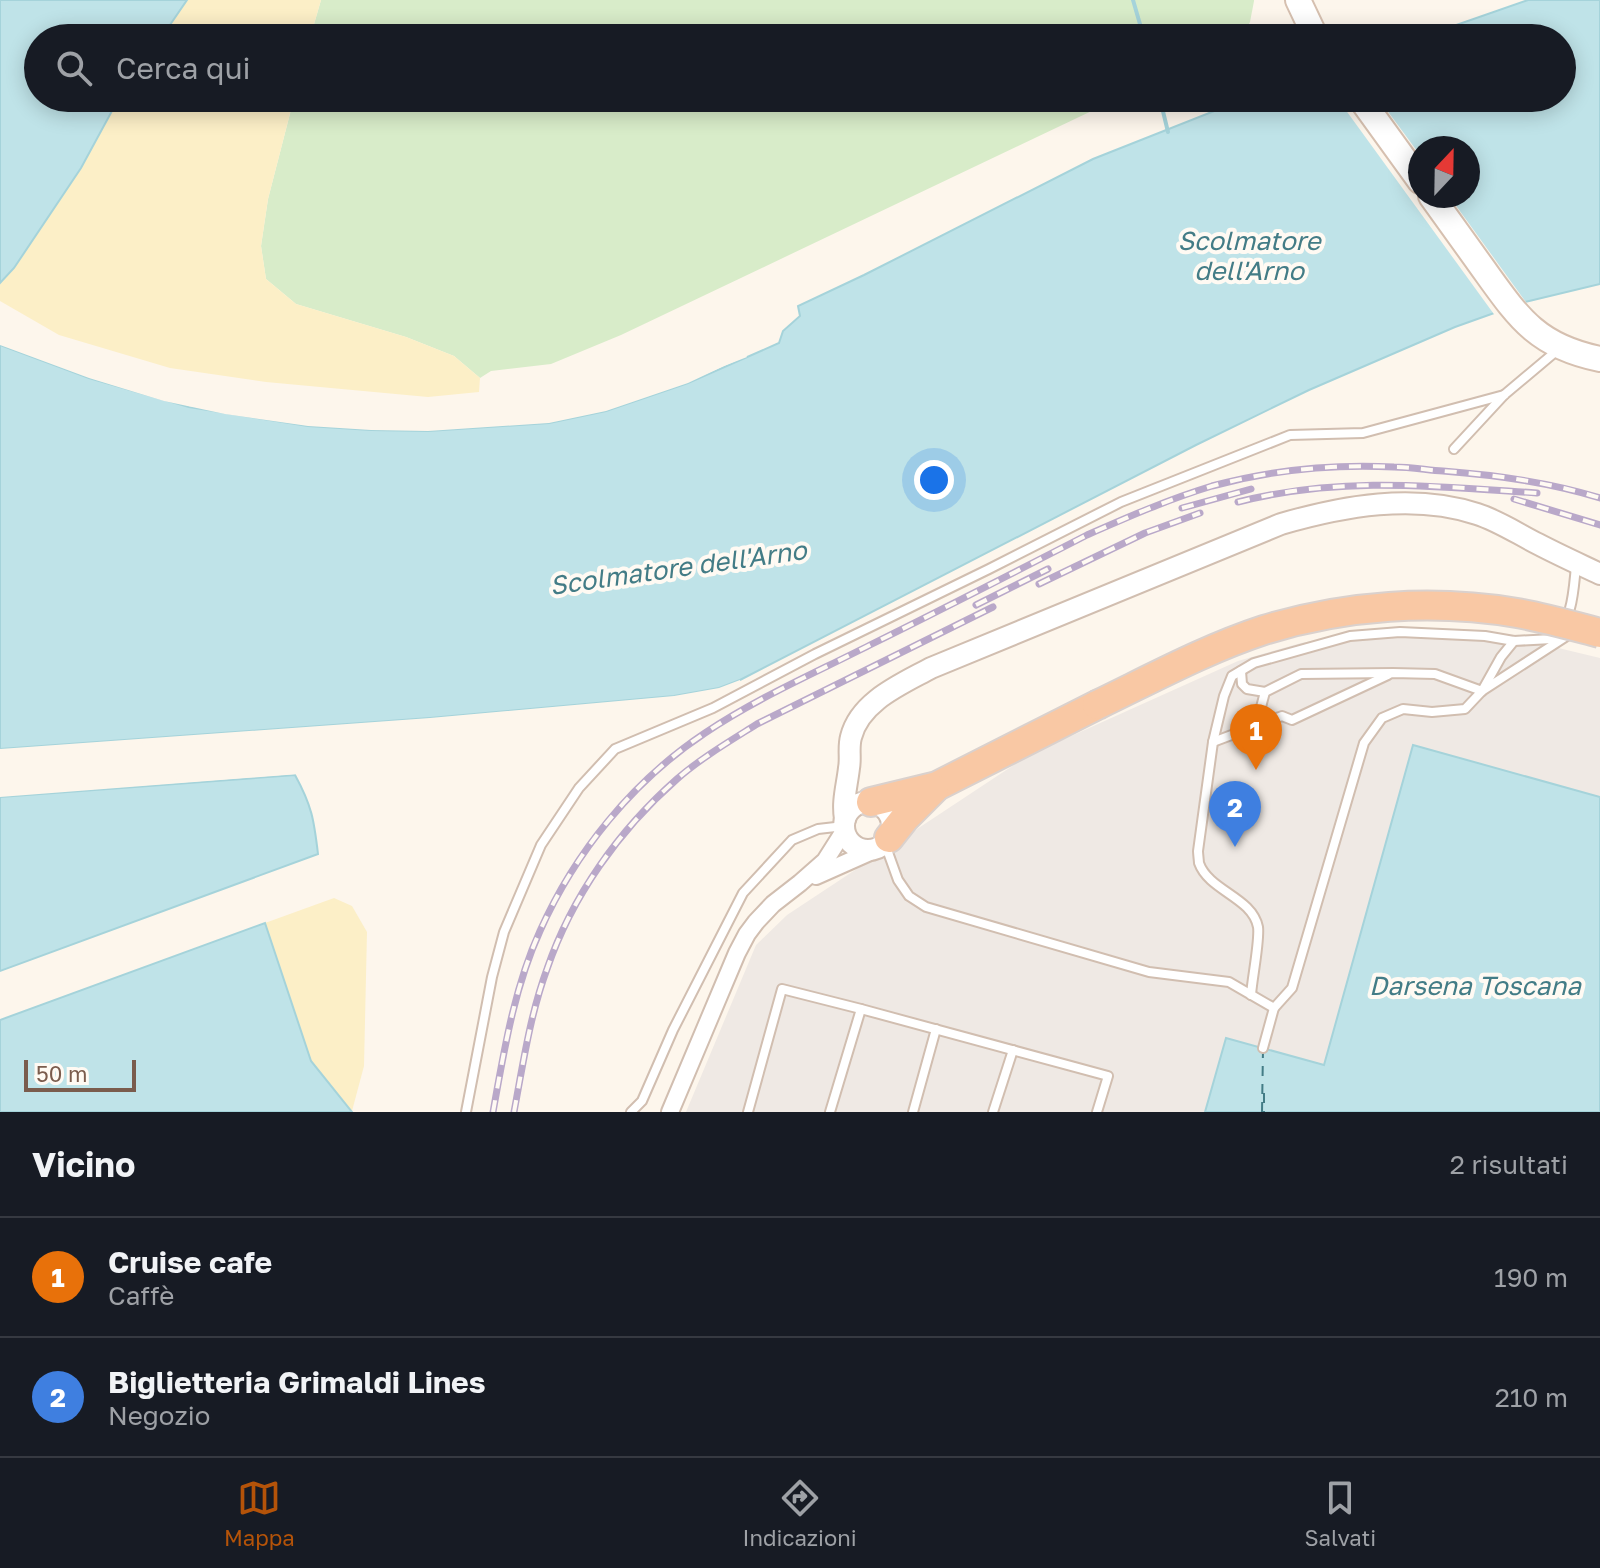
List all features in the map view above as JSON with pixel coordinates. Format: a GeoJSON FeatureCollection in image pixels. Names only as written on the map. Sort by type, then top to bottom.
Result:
{"type":"FeatureCollection","features":[{"type":"Feature","properties":{"kind":"highway"},"geometry":{"type":"LineString","coordinates":[[869,802],[937,786],[1196,657],[1261,631],[1314,617],[1399,606],[1460,606],[1518,613],[1594,628]]}},
{"type":"Feature","properties":{"kind":"highway"},"geometry":{"type":"LineString","coordinates":[[884,843],[937,786]]}},
{"type":"Feature","properties":{"kind":"main road"},"geometry":{"type":"LineString","coordinates":[[1298,0],[1309,24]]}},
{"type":"Feature","properties":{"kind":"main road"},"geometry":{"type":"LineString","coordinates":[[1370,112],[1408,164]]}},
{"type":"Feature","properties":{"kind":"main road"},"geometry":{"type":"LineString","coordinates":[[1440,208],[1517,315],[1560,348],[1600,359]]}},
{"type":"Feature","properties":{"kind":"street"},"geometry":{"type":"LineString","coordinates":[[884,843],[864,850],[857,848],[847,838],[844,825],[843,805],[850,767],[851,737],[863,713],[898,686],[931,668],[1281,524],[1321,513],[1383,504],[1435,505],[1475,513],[1498,522],[1600,574]]}},
{"type":"Feature","properties":{"kind":"street"},"geometry":{"type":"LineString","coordinates":[[850,767],[864,786],[869,802]]}},
{"type":"Feature","properties":{"kind":"street"},"geometry":{"type":"LineString","coordinates":[[670,1112],[747,934],[773,904],[830,855],[854,807],[869,802],[889,815],[892,830],[884,843],[800,883]]}},
{"type":"Feature","properties":{"kind":"lane"},"geometry":{"type":"LineString","coordinates":[[1454,449],[1504,395],[1560,348]]}},
{"type":"Feature","properties":{"kind":"lane"},"geometry":{"type":"LineString","coordinates":[[466,1112],[492,977],[504,932],[541,845],[579,788],[615,749],[713,708],[1121,502],[1290,435],[1363,433],[1504,395]]}},
{"type":"Feature","properties":{"kind":"lane"},"geometry":{"type":"LineString","coordinates":[[1251,995],[1258,926],[1243,905],[1206,875],[1199,863],[1198,851],[1213,742],[1232,676],[1254,663],[1350,636],[1400,632],[1485,636],[1514,641],[1552,639],[1564,627],[1573,602],[1576,563]]}},
{"type":"Feature","properties":{"kind":"lane"},"geometry":{"type":"LineString","coordinates":[[1241,671],[1242,684],[1247,689],[1265,692],[1301,674],[1393,673],[1435,674],[1482,691],[1594,628]]}},
{"type":"Feature","properties":{"kind":"lane"},"geometry":{"type":"LineString","coordinates":[[1263,1048],[1274,1008],[1292,988],[1364,743],[1382,718],[1403,709],[1432,712],[1465,709],[1482,691],[1514,641]]}},
{"type":"Feature","properties":{"kind":"lane"},"geometry":{"type":"LineString","coordinates":[[1213,742],[1282,716],[1292,720],[1393,673]]}},
{"type":"Feature","properties":{"kind":"lane"},"geometry":{"type":"LineString","coordinates":[[1256,726],[1265,692]]}},
{"type":"Feature","properties":{"kind":"lane"},"geometry":{"type":"LineString","coordinates":[[631,1112],[642,1101],[673,1030],[743,893],[792,840],[818,829],[844,825]]}},
{"type":"Feature","properties":{"kind":"lane"},"geometry":{"type":"LineString","coordinates":[[884,843],[898,880],[909,896],[926,907],[1149,972],[1229,982],[1274,1008]]}},
{"type":"Feature","properties":{"kind":"lane"},"geometry":{"type":"LineString","coordinates":[[748,1112],[782,989],[1108,1076],[1097,1112]]}},
{"type":"Feature","properties":{"kind":"lane"},"geometry":{"type":"LineString","coordinates":[[830,1112],[861,1009]]}},
{"type":"Feature","properties":{"kind":"lane"},"geometry":{"type":"LineString","coordinates":[[913,1112],[936,1029]]}},
{"type":"Feature","properties":{"kind":"lane"},"geometry":{"type":"LineString","coordinates":[[993,1112],[1013,1050]]}},
{"type":"Feature","properties":{"kind":"shaded area"},"geometry":{"type":"Polygon","coordinates":[[[1389,628],[1488,631],[1600,658],[1600,797],[1413,746],[1324,1065],[1226,1038],[1205,1112],[686,1112],[756,945],[787,915],[1029,755],[1238,661],[1301,643],[1389,628]]]}},
{"type":"Feature","properties":{"kind":"green space"},"geometry":{"type":"Polygon","coordinates":[[[321,0],[1254,0],[1249,24],[314,24],[321,0]]]}},
{"type":"Feature","properties":{"kind":"green space"},"geometry":{"type":"Polygon","coordinates":[[[290,112],[1090,112],[621,335],[551,364],[491,371],[480,378],[454,356],[406,337],[296,304],[266,279],[261,246],[268,199],[290,112]]]}},
{"type":"Feature","properties":{"kind":"sand"},"geometry":{"type":"Polygon","coordinates":[[[187,0],[321,0],[314,24],[171,24],[187,0]]]}},
{"type":"Feature","properties":{"kind":"sand"},"geometry":{"type":"Polygon","coordinates":[[[111,112],[290,112],[268,199],[261,246],[266,279],[296,304],[406,337],[454,356],[480,378],[479,392],[428,397],[266,382],[170,368],[59,335],[0,301],[0,283],[14,268],[81,168],[111,112]]]}},
{"type":"Feature","properties":{"kind":"sand"},"geometry":{"type":"Polygon","coordinates":[[[334,898],[352,906],[367,932],[364,1066],[352,1111],[311,1062],[265,923],[334,898]]]}},
{"type":"Feature","properties":{"kind":"water"},"geometry":{"type":"Polygon","coordinates":[[[0,0],[187,0],[171,24],[24,24],[24,112],[111,112],[81,168],[14,268],[0,283],[0,0]]]}},
{"type":"Feature","properties":{"kind":"water","name":"Scolmatore dell'Arno"},"geometry":{"type":"Polygon","coordinates":[[[1528,0],[1600,0],[1600,284],[1525,302],[1455,327],[1309,390],[719,688],[674,696],[430,718],[0,749],[0,345],[89,378],[189,407],[308,426],[428,431],[549,423],[606,411],[688,383],[779,343],[783,331],[800,316],[798,306],[1093,159],[1212,112],[1576,112],[1576,24],[1459,24],[1528,0]]]}},
{"type":"Feature","properties":{"kind":"water","name":"Darsena Toscana"},"geometry":{"type":"Polygon","coordinates":[[[1413,745],[1600,797],[1600,1112],[1205,1112],[1226,1038],[1324,1065],[1413,745]]]}},
{"type":"Feature","properties":{"kind":"water"},"geometry":{"type":"Polygon","coordinates":[[[295,775],[311,813],[318,854],[0,971],[0,797],[295,775]]]}},
{"type":"Feature","properties":{"kind":"water"},"geometry":{"type":"Polygon","coordinates":[[[265,923],[311,1061],[352,1112],[0,1112],[0,1020],[265,923]]]}},
{"type":"Feature","properties":{"kind":"pier"},"geometry":{"type":"Polygon","coordinates":[[[1347,112],[1388,112],[1408,139],[1408,196],[1347,112]]]}},
{"type":"Feature","properties":{"kind":"pier"},"geometry":{"type":"Polygon","coordinates":[[[1417,208],[1458,208],[1528,305],[1496,317],[1417,208]]]}},
{"type":"Feature","properties":{"kind":"pier"},"geometry":{"type":"Polygon","coordinates":[[[0,341],[90,374],[190,403],[308,422],[371,426],[428,427],[548,419],[605,408],[686,380],[722,362],[745,354],[747,357],[688,383],[606,411],[549,423],[428,431],[371,430],[308,426],[164,401],[89,378],[0,345],[0,341]]]}},
{"type":"Feature","properties":{"kind":"pier"},"geometry":{"type":"Polygon","coordinates":[[[740,680],[741,684],[720,692],[674,700],[430,722],[0,753],[0,749],[430,718],[674,696],[719,688],[740,680]]]}},
{"type":"Feature","properties":{"kind":"pier"},"geometry":{"type":"Polygon","coordinates":[[[295,771],[299,774],[0,797],[0,793],[295,771]]]}},
{"type":"Feature","properties":{"kind":"waterway"},"geometry":{"type":"LineString","coordinates":[[1133,0],[1140,24]]}},
{"type":"Feature","properties":{"kind":"waterway"},"geometry":{"type":"LineString","coordinates":[[1163,112],[1168,132]]}},
{"type":"Feature","properties":{"kind":"ferry route"},"geometry":{"type":"LineString","coordinates":[[1262,1112],[1263,1049]]}},
{"type":"Feature","properties":{"kind":"ferry route"},"geometry":{"type":"LineString","coordinates":[[1264,1093],[1264,1112]]}},
{"type":"Feature","properties":{"kind":"railway"},"geometry":{"type":"LineString","coordinates":[[493,1112],[523,975],[540,931],[570,873],[609,820],[654,773],[705,733],[745,708],[1087,535],[1180,497],[1234,480],[1326,467],[1400,467],[1522,480],[1600,498]]}},
{"type":"Feature","properties":{"kind":"railway"},"geometry":{"type":"LineString","coordinates":[[1238,502],[1276,494],[1350,486],[1424,486],[1537,493]]}},
{"type":"Feature","properties":{"kind":"railway"},"geometry":{"type":"LineString","coordinates":[[1182,508],[1251,489]]}},
{"type":"Feature","properties":{"kind":"railway"},"geometry":{"type":"LineString","coordinates":[[1514,499],[1600,525]]}},
{"type":"Feature","properties":{"kind":"railway"},"geometry":{"type":"LineString","coordinates":[[1039,584],[1145,533],[1200,513]]}},
{"type":"Feature","properties":{"kind":"railway"},"geometry":{"type":"LineString","coordinates":[[976,605],[1048,569]]}},
{"type":"Feature","properties":{"kind":"railway"},"geometry":{"type":"LineString","coordinates":[[514,1112],[536,1004],[557,942],[584,890],[636,820],[686,771],[757,724],[993,607]]}},
{"type":"Feature","properties":{"kind":"place","name":"Cruise cafe"},"geometry":{"type":"Point","coordinates":[1256,770]}},
{"type":"Feature","properties":{"kind":"place","name":"Biglietteria Grimaldi Lines"},"geometry":{"type":"Point","coordinates":[1235,847]}}]}
